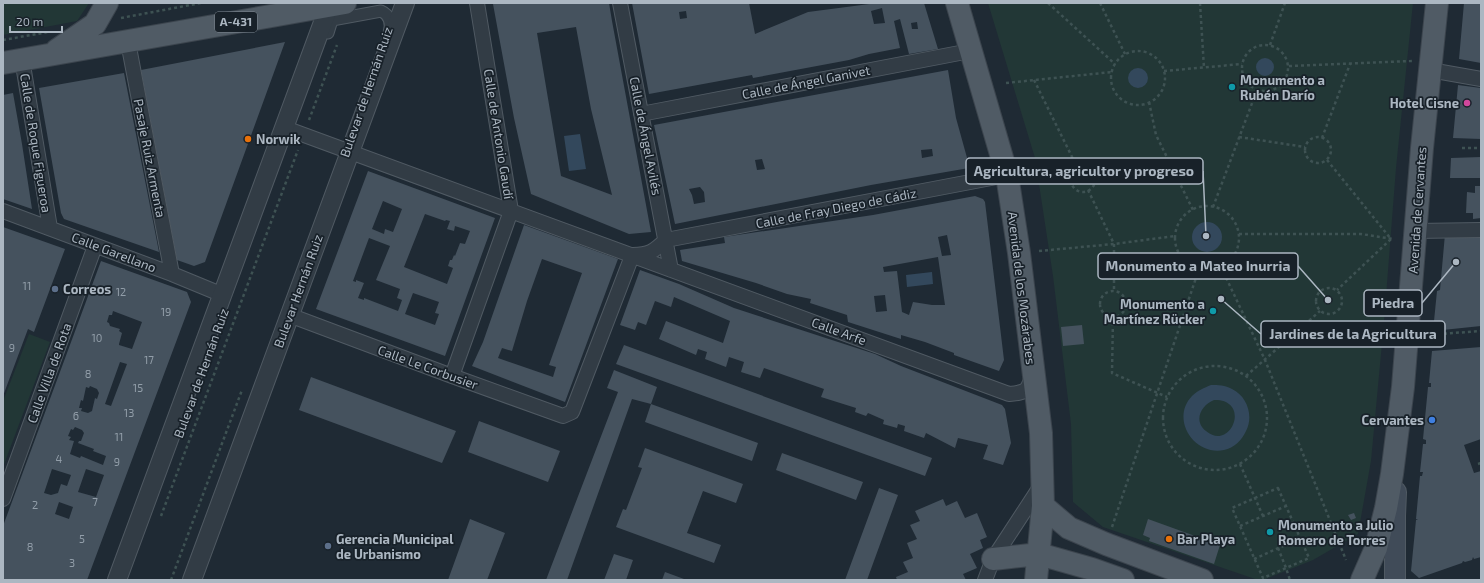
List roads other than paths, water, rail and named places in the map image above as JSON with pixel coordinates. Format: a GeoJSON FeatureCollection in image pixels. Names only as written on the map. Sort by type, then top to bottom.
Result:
{"type":"FeatureCollection","features":[{"type":"Feature","properties":{"kind":"main road"},"geometry":{"type":"LineString","coordinates":[[51,54],[95,24],[107,3]]}},
{"type":"Feature","properties":{"kind":"main road","name":"Avenida de los Mozárabes"},"geometry":{"type":"LineString","coordinates":[[957,3],[1007,175],[1019,253],[1041,433],[1043,506],[1036,580]]}},
{"type":"Feature","properties":{"kind":"main road","name":"Avenida de Cervantes"},"geometry":{"type":"LineString","coordinates":[[1362,580],[1376,548],[1386,508],[1392,474],[1403,387],[1422,148],[1437,3]]}},
{"type":"Feature","properties":{"kind":"main road","name":"A-431"},"geometry":{"type":"LineString","coordinates":[[12,61],[128,42],[337,4]]}},
{"type":"Feature","properties":{"kind":"main road"},"geometry":{"type":"LineString","coordinates":[[1395,580],[1395,516],[1403,387]]}},
{"type":"Feature","properties":{"kind":"main road"},"geometry":{"type":"LineString","coordinates":[[1043,506],[1069,528],[1106,544],[1202,580]]}},
{"type":"Feature","properties":{"kind":"main road"},"geometry":{"type":"LineString","coordinates":[[993,558],[1039,554],[1092,569],[1122,580]]}},
{"type":"Feature","properties":{"kind":"main road"},"geometry":{"type":"LineString","coordinates":[[1074,580],[1092,569]]}},
{"type":"Feature","properties":{"kind":"street","name":"Bulevar Hernán Ruiz"},"geometry":{"type":"LineString","coordinates":[[192,580],[348,151],[405,3]]}},
{"type":"Feature","properties":{"kind":"street","name":"Calle de Antonio Gaudí"},"geometry":{"type":"LineString","coordinates":[[452,376],[511,211],[477,3]]}},
{"type":"Feature","properties":{"kind":"street","name":"Calle de Ángel Avilés"},"geometry":{"type":"LineString","coordinates":[[620,3],[671,270]]}},
{"type":"Feature","properties":{"kind":"street"},"geometry":{"type":"LineString","coordinates":[[117,580],[223,295],[293,131],[337,4]]}},
{"type":"Feature","properties":{"kind":"street","name":"Bulevar de Hernán Ruiz"},"geometry":{"type":"LineString","coordinates":[[125,580],[293,131],[332,20],[381,11],[387,14],[390,20],[390,29],[348,151],[184,580]]}},
{"type":"Feature","properties":{"kind":"street","name":"Pasaje Ruiz Armenta"},"geometry":{"type":"LineString","coordinates":[[128,42],[172,274]]}},
{"type":"Feature","properties":{"kind":"street","name":"Calle de Ángel Ganivet"},"geometry":{"type":"LineString","coordinates":[[641,114],[970,51]]}},
{"type":"Feature","properties":{"kind":"street","name":"Calle de Roque Figueroa"},"geometry":{"type":"LineString","coordinates":[[12,61],[50,228]]}},
{"type":"Feature","properties":{"kind":"street"},"geometry":{"type":"LineString","coordinates":[[1430,66],[1481,79]]}},
{"type":"Feature","properties":{"kind":"street","name":"Calle Arfe"},"geometry":{"type":"LineString","coordinates":[[293,131],[1009,394],[1024,392],[1029,385],[1033,372]]}},
{"type":"Feature","properties":{"kind":"street","name":"Calle de Fray Diego de Cádiz"},"geometry":{"type":"LineString","coordinates":[[666,240],[1007,175]]}},
{"type":"Feature","properties":{"kind":"street","name":"Calle Garellano"},"geometry":{"type":"LineString","coordinates":[[3,211],[172,274],[223,295]]}},
{"type":"Feature","properties":{"kind":"street"},"geometry":{"type":"LineString","coordinates":[[1416,231],[1481,230]]}},
{"type":"Feature","properties":{"kind":"street"},"geometry":{"type":"LineString","coordinates":[[632,256],[645,255],[653,252],[666,240]]}},
{"type":"Feature","properties":{"kind":"street","name":"Calle Villa de Rota"},"geometry":{"type":"LineString","coordinates":[[3,499],[95,246]]}},
{"type":"Feature","properties":{"kind":"street","name":"Calle Le Corbusier"},"geometry":{"type":"LineString","coordinates":[[289,315],[563,416],[572,412],[632,256]]}},
{"type":"Feature","properties":{"kind":"street"},"geometry":{"type":"LineString","coordinates":[[985,580],[993,558],[1042,484]]}},
{"type":"Feature","properties":{"kind":"water"},"geometry":{"type":"Polygon","coordinates":[[[1265,58],[1271,61],[1274,67],[1271,73],[1265,76],[1259,73],[1256,67],[1259,61],[1265,58]]]}},
{"type":"Feature","properties":{"kind":"water"},"geometry":{"type":"Polygon","coordinates":[[[1138,68],[1145,71],[1148,78],[1145,85],[1138,88],[1131,85],[1128,78],[1131,71],[1138,68]]]}},
{"type":"Feature","properties":{"kind":"water"},"geometry":{"type":"Polygon","coordinates":[[[580,134],[586,169],[569,171],[564,136],[580,134]]]}},
{"type":"Feature","properties":{"kind":"water"},"geometry":{"type":"Polygon","coordinates":[[[1207,222],[1218,226],[1222,237],[1218,248],[1207,252],[1196,248],[1192,237],[1196,226],[1207,222]]]}},
{"type":"Feature","properties":{"kind":"water"},"geometry":{"type":"Polygon","coordinates":[[[932,272],[933,284],[907,287],[906,275],[932,272]]]}},
{"type":"Feature","properties":{"kind":"water"},"geometry":{"type":"Polygon","coordinates":[[[1211,385],[1232,389],[1242,396],[1248,407],[1249,419],[1244,434],[1234,445],[1224,450],[1213,450],[1203,447],[1195,442],[1188,434],[1185,425],[1184,415],[1186,405],[1194,394],[1211,385]],[[1214,400],[1209,402],[1202,409],[1200,414],[1199,418],[1202,427],[1215,436],[1223,435],[1230,430],[1234,423],[1235,415],[1232,407],[1226,402],[1214,400]]]}},
{"type":"Feature","properties":{"kind":"place","name":"Monumento a Rubén Darío"},"geometry":{"type":"Point","coordinates":[1232,87]}},
{"type":"Feature","properties":{"kind":"place","name":"Hotel Cisne"},"geometry":{"type":"Point","coordinates":[1467,103]}},
{"type":"Feature","properties":{"kind":"place","name":"Norwik"},"geometry":{"type":"Point","coordinates":[248,139]}},
{"type":"Feature","properties":{"kind":"place","name":"Agricultura, agricultor y progreso"},"geometry":{"type":"Point","coordinates":[1206,236]}},
{"type":"Feature","properties":{"kind":"place","name":"Piedra"},"geometry":{"type":"Point","coordinates":[1456,262]}},
{"type":"Feature","properties":{"kind":"place","name":"Correos"},"geometry":{"type":"Point","coordinates":[55,289]}},
{"type":"Feature","properties":{"kind":"place","name":"Jardines de la Agricultura"},"geometry":{"type":"Point","coordinates":[1221,299]}},
{"type":"Feature","properties":{"kind":"place","name":"Monumento a Mateo Inurria"},"geometry":{"type":"Point","coordinates":[1328,300]}},
{"type":"Feature","properties":{"kind":"place","name":"Monumento a Martínez Rücker"},"geometry":{"type":"Point","coordinates":[1213,311]}},
{"type":"Feature","properties":{"kind":"place","name":"Cervantes"},"geometry":{"type":"Point","coordinates":[1432,420]}},
{"type":"Feature","properties":{"kind":"place","name":"Monumento a Julio Romero de Torres"},"geometry":{"type":"Point","coordinates":[1270,532]}},
{"type":"Feature","properties":{"kind":"place","name":"Bar Playa"},"geometry":{"type":"Point","coordinates":[1169,539]}},
{"type":"Feature","properties":{"kind":"place","name":"Gerencia Municipal de Urbanismo"},"geometry":{"type":"Point","coordinates":[328,546]}}]}
